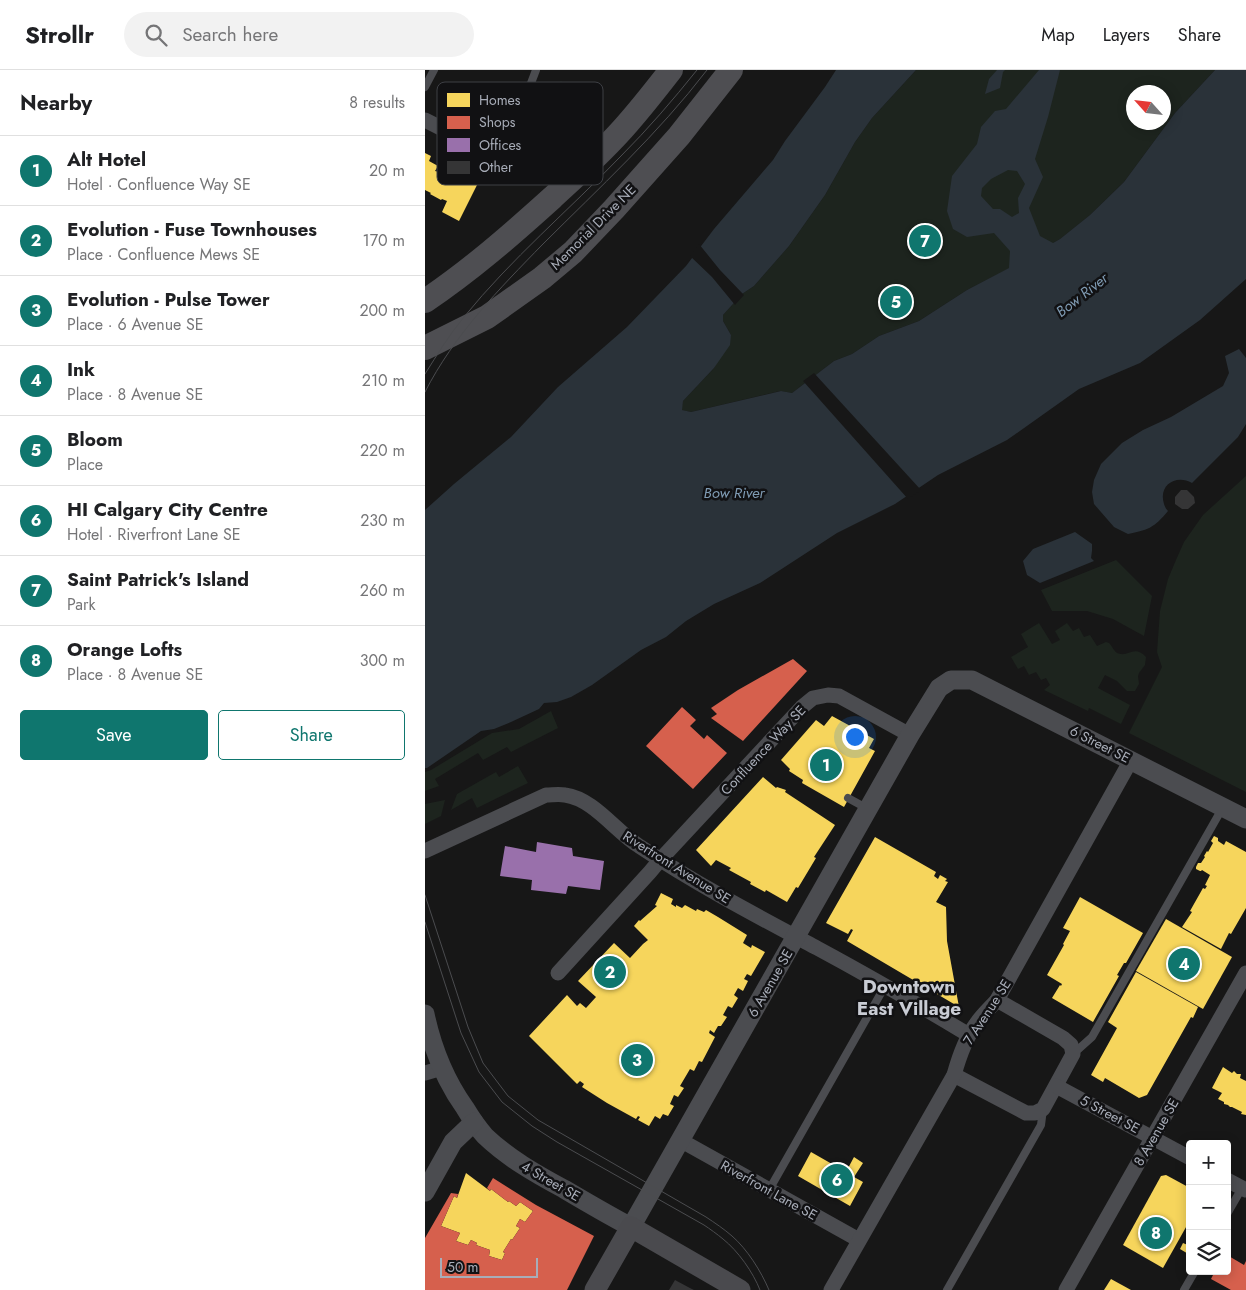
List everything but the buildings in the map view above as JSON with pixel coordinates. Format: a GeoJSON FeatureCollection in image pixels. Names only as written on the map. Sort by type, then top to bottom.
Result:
{"type":"FeatureCollection","features":[{"type":"Feature","properties":{"kind":"highway"},"geometry":{"type":"LineString","coordinates":[[603,149],[671,70]]}},
{"type":"Feature","properties":{"kind":"highway","name":"Memorial Drive NE"},"geometry":{"type":"LineString","coordinates":[[425,348],[487,318],[542,278],[573,252],[679,136],[731,70]]}},
{"type":"Feature","properties":{"kind":"highway"},"geometry":{"type":"LineString","coordinates":[[425,301],[473,266],[521,226],[565,185]]}},
{"type":"Feature","properties":{"kind":"highway"},"geometry":{"type":"LineString","coordinates":[[425,285],[521,226]]}},
{"type":"Feature","properties":{"kind":"main road","name":"4 Street SE"},"geometry":{"type":"LineString","coordinates":[[631,1227],[717,1280],[740,1290]]}},
{"type":"Feature","properties":{"kind":"main road","name":"6 Avenue SE"},"geometry":{"type":"LineString","coordinates":[[595,1290],[631,1227]]}},
{"type":"Feature","properties":{"kind":"street"},"geometry":{"type":"LineString","coordinates":[[425,120],[437,126]]}},
{"type":"Feature","properties":{"kind":"street","name":"6 Avenue SE"},"geometry":{"type":"LineString","coordinates":[[631,1227],[910,735],[939,688],[951,680]]}},
{"type":"Feature","properties":{"kind":"street","name":"6 Street SE"},"geometry":{"type":"LineString","coordinates":[[951,680],[972,680],[1246,819]]}},
{"type":"Feature","properties":{"kind":"street","name":"Confluence Way SE"},"geometry":{"type":"LineString","coordinates":[[557,973],[802,707],[813,698],[828,695],[839,696],[910,735]]}},
{"type":"Feature","properties":{"kind":"street","name":"7 Avenue SE"},"geometry":{"type":"LineString","coordinates":[[831,1290],[954,1075],[961,1051],[969,1035],[997,1000],[1131,760]]}},
{"type":"Feature","properties":{"kind":"street","name":"Riverfront Avenue SE"},"geometry":{"type":"LineString","coordinates":[[425,851],[546,795],[564,794],[589,804],[629,840],[660,860],[796,937]]}},
{"type":"Feature","properties":{"kind":"street"},"geometry":{"type":"LineString","coordinates":[[796,937],[969,1035]]}},
{"type":"Feature","properties":{"kind":"street","name":"8 Avenue SE"},"geometry":{"type":"LineString","coordinates":[[1066,1290],[1246,974]]}},
{"type":"Feature","properties":{"kind":"street"},"geometry":{"type":"LineString","coordinates":[[954,1075],[1026,1114],[1035,1113],[1043,1109],[1073,1054],[1071,1045],[1063,1038],[997,1000]]}},
{"type":"Feature","properties":{"kind":"street","name":"4 Street SE"},"geometry":{"type":"LineString","coordinates":[[425,1014],[434,1070],[484,1134],[512,1158],[543,1178],[631,1227]]}},
{"type":"Feature","properties":{"kind":"street","name":"5 Street SE"},"geometry":{"type":"LineString","coordinates":[[1056,1086],[1186,1156]]}},
{"type":"Feature","properties":{"kind":"street"},"geometry":{"type":"LineString","coordinates":[[425,1192],[453,1142],[474,1122]]}},
{"type":"Feature","properties":{"kind":"street","name":"Riverfront Lane SE"},"geometry":{"type":"LineString","coordinates":[[680,1140],[859,1240]]}},
{"type":"Feature","properties":{"kind":"street"},"geometry":{"type":"LineString","coordinates":[[1231,1182],[1244,1189]]}},
{"type":"Feature","properties":{"kind":"lane"},"geometry":{"type":"LineString","coordinates":[[425,87],[434,70]]}},
{"type":"Feature","properties":{"kind":"lane"},"geometry":{"type":"LineString","coordinates":[[531,82],[536,70]]}},
{"type":"Feature","properties":{"kind":"lane"},"geometry":{"type":"LineString","coordinates":[[848,798],[868,809]]}},
{"type":"Feature","properties":{"kind":"lane"},"geometry":{"type":"LineString","coordinates":[[1073,1054],[1093,1038],[1223,807]]}},
{"type":"Feature","properties":{"kind":"lane"},"geometry":{"type":"LineString","coordinates":[[769,1190],[885,986]]}},
{"type":"Feature","properties":{"kind":"lane"},"geometry":{"type":"LineString","coordinates":[[947,1290],[1041,1125],[1043,1109]]}},
{"type":"Feature","properties":{"kind":"lane"},"geometry":{"type":"LineString","coordinates":[[1231,1208],[1244,1189]]}},
{"type":"Feature","properties":{"kind":"lane"},"geometry":{"type":"LineString","coordinates":[[1184,1290],[1193,1275]]}},
{"type":"Feature","properties":{"kind":"shaded area"},"geometry":{"type":"Polygon","coordinates":[[[916,70],[1215,70],[1171,118],[1171,85],[1126,85],[1126,130],[1162,130],[1124,182],[1090,215],[1060,239],[967,290],[919,321],[879,336],[852,354],[834,361],[792,393],[780,391],[691,412],[681,410],[683,401],[714,368],[731,335],[723,321],[723,315],[742,294],[754,286],[789,246],[825,195],[855,142],[872,118],[916,70]]]}},
{"type":"Feature","properties":{"kind":"shaded area"},"geometry":{"type":"Polygon","coordinates":[[[1246,476],[1246,792],[1129,733],[1162,667],[1157,652],[1160,611],[1168,579],[1184,542],[1203,515],[1246,476]]]}},
{"type":"Feature","properties":{"kind":"shaded area"},"geometry":{"type":"Polygon","coordinates":[[[1116,560],[1152,596],[1144,636],[1113,619],[1087,611],[1052,611],[1041,590],[1116,560]]]}},
{"type":"Feature","properties":{"kind":"shaded area"},"geometry":{"type":"Polygon","coordinates":[[[1039,623],[1052,644],[1060,640],[1055,631],[1067,623],[1073,631],[1079,628],[1084,637],[1090,635],[1097,646],[1106,642],[1117,653],[1124,654],[1134,651],[1142,653],[1146,657],[1145,665],[1138,676],[1139,684],[1135,691],[1127,691],[1117,681],[1105,675],[1098,688],[1130,705],[1121,724],[1089,708],[1088,711],[1044,690],[1050,685],[1046,678],[1041,680],[1036,672],[1029,675],[1024,666],[1018,669],[1011,657],[1028,647],[1021,634],[1039,623]]]}},
{"type":"Feature","properties":{"kind":"shaded area"},"geometry":{"type":"Polygon","coordinates":[[[551,711],[558,728],[511,752],[507,747],[483,760],[478,753],[435,779],[439,786],[425,791],[425,772],[492,733],[519,729],[551,711]]]}},
{"type":"Feature","properties":{"kind":"shaded area"},"geometry":{"type":"Polygon","coordinates":[[[518,766],[528,783],[477,808],[472,798],[451,810],[457,794],[496,772],[499,777],[518,766]]]}},
{"type":"Feature","properties":{"kind":"shaded area"},"geometry":{"type":"Polygon","coordinates":[[[445,800],[441,816],[425,824],[425,804],[445,800]]]}},
{"type":"Feature","properties":{"kind":"water","name":"Bow River"},"geometry":{"type":"Polygon","coordinates":[[[836,70],[916,70],[872,118],[855,142],[825,195],[789,246],[754,286],[742,294],[723,315],[723,321],[731,335],[730,345],[714,368],[683,401],[682,410],[691,412],[781,391],[792,393],[834,361],[852,354],[879,336],[919,321],[967,290],[1009,268],[1010,251],[994,233],[967,237],[953,229],[947,211],[952,176],[977,144],[981,127],[995,111],[1006,109],[1039,70],[1060,70],[1035,159],[1043,177],[1029,208],[1040,236],[1053,243],[1090,215],[1124,182],[1162,130],[1171,130],[1171,118],[1175,113],[1215,70],[1246,70],[1246,279],[1200,320],[1140,363],[1079,389],[1007,440],[938,475],[895,504],[837,533],[760,583],[714,604],[571,697],[557,702],[544,703],[539,709],[511,722],[494,729],[481,731],[425,768],[425,510],[511,437],[558,387],[627,327],[686,266],[714,229],[773,160],[836,70]],[[1008,170],[991,179],[982,188],[981,196],[993,209],[1000,209],[1012,217],[1019,213],[1018,198],[1025,184],[1017,171],[1008,170]]]}},
{"type":"Feature","properties":{"kind":"water"},"geometry":{"type":"Polygon","coordinates":[[[997,70],[1005,70],[1000,88],[985,94],[989,79],[997,70]]]}},
{"type":"Feature","properties":{"kind":"water"},"geometry":{"type":"Polygon","coordinates":[[[1239,349],[1246,358],[1246,424],[1238,437],[1192,483],[1180,480],[1170,483],[1166,487],[1163,497],[1164,505],[1168,511],[1154,525],[1128,534],[1114,527],[1094,504],[1092,492],[1094,480],[1101,464],[1122,443],[1223,386],[1229,373],[1225,356],[1239,349]]]}},
{"type":"Feature","properties":{"kind":"water"},"geometry":{"type":"Polygon","coordinates":[[[1075,532],[1092,544],[1091,558],[1094,561],[1040,583],[1027,575],[1023,561],[1033,549],[1075,532]]]}},
{"type":"Feature","properties":{"kind":"pier"},"geometry":{"type":"Polygon","coordinates":[[[699,244],[744,295],[735,305],[712,277],[690,256],[699,244]]]}},
{"type":"Feature","properties":{"kind":"pier"},"geometry":{"type":"Polygon","coordinates":[[[814,373],[921,490],[908,499],[803,381],[814,373]]]}},
{"type":"Feature","properties":{"kind":"tram line"},"geometry":{"type":"LineString","coordinates":[[603,174],[660,114],[697,70]]}},
{"type":"Feature","properties":{"kind":"tram line"},"geometry":{"type":"LineString","coordinates":[[603,185],[669,116],[707,70]]}},
{"type":"Feature","properties":{"kind":"tram line"},"geometry":{"type":"LineString","coordinates":[[425,374],[453,331],[482,296],[592,185]]}},
{"type":"Feature","properties":{"kind":"tram line"},"geometry":{"type":"LineString","coordinates":[[425,392],[449,351],[478,313],[543,244],[603,185]]}},
{"type":"Feature","properties":{"kind":"tram line"},"geometry":{"type":"LineString","coordinates":[[425,895],[468,1027],[483,1063],[508,1096],[538,1120],[723,1228],[738,1241],[748,1254],[758,1268],[769,1290]]}},
{"type":"Feature","properties":{"kind":"tram line"},"geometry":{"type":"LineString","coordinates":[[425,922],[461,1033],[479,1072],[502,1102],[532,1126],[557,1142],[704,1225],[729,1244],[745,1262],[760,1290]]}},
{"type":"Feature","properties":{"kind":"place","name":"Saint Patrick's Island"},"geometry":{"type":"Point","coordinates":[925,241]}},
{"type":"Feature","properties":{"kind":"place","name":"Bloom"},"geometry":{"type":"Point","coordinates":[896,302]}},
{"type":"Feature","properties":{"kind":"place","name":"Alt Hotel"},"geometry":{"type":"Point","coordinates":[826,765]}},
{"type":"Feature","properties":{"kind":"place","name":"Ink"},"geometry":{"type":"Point","coordinates":[1184,964]}},
{"type":"Feature","properties":{"kind":"place","name":"Evolution - Fuse Townhouses"},"geometry":{"type":"Point","coordinates":[610,972]}},
{"type":"Feature","properties":{"kind":"place","name":"Evolution - Pulse Tower"},"geometry":{"type":"Point","coordinates":[637,1060]}},
{"type":"Feature","properties":{"kind":"place","name":"HI Calgary City Centre"},"geometry":{"type":"Point","coordinates":[837,1180]}},
{"type":"Feature","properties":{"kind":"place","name":"Orange Lofts"},"geometry":{"type":"Point","coordinates":[1156,1233]}},
{"type":"Feature","properties":{"kind":"district","name":"Downtown East Village"},"geometry":{"type":"Point","coordinates":[909,997]}}]}
